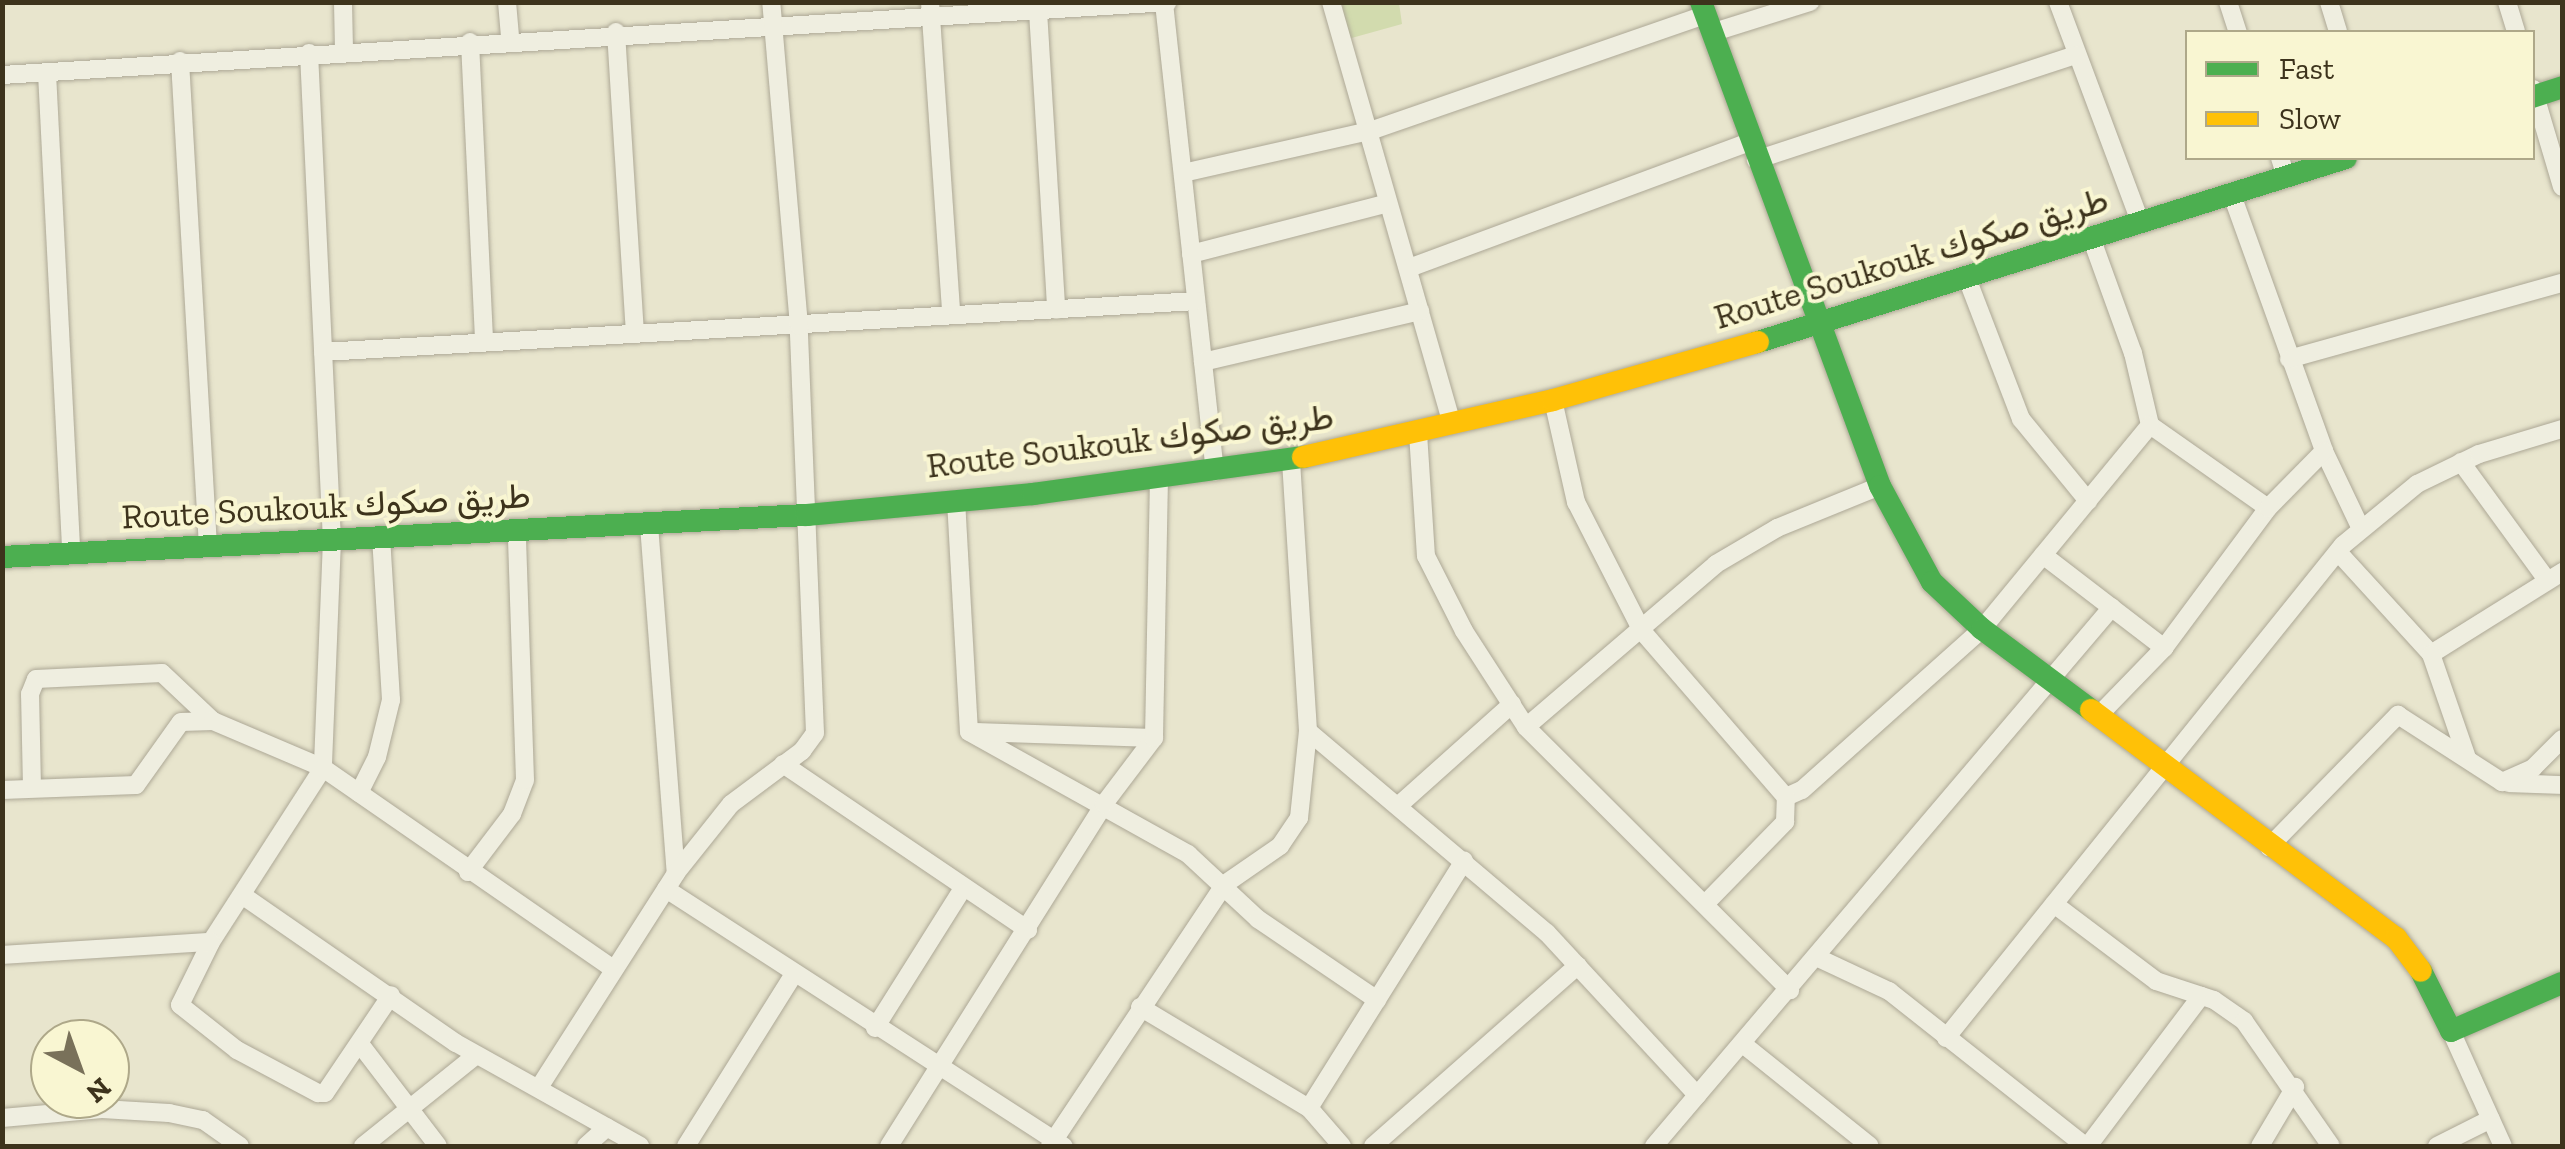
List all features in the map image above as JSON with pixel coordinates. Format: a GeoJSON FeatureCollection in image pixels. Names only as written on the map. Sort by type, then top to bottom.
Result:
{"type":"FeatureCollection","features":[{"type":"Feature","properties":{"kind":"street"},"geometry":{"type":"LineString","coordinates":[[342,2],[344,50]]}},
{"type":"Feature","properties":{"kind":"street"},"geometry":{"type":"LineString","coordinates":[[508,2],[510,39]]}},
{"type":"Feature","properties":{"kind":"street"},"geometry":{"type":"LineString","coordinates":[[540,1086],[671,881],[731,804],[815,733],[800,326],[771,2]]}},
{"type":"Feature","properties":{"kind":"street"},"geometry":{"type":"LineString","coordinates":[[1331,2],[1452,424]]}},
{"type":"Feature","properties":{"kind":"street"},"geometry":{"type":"LineString","coordinates":[[1182,173],[1370,132],[1706,17],[1810,2]]}},
{"type":"Feature","properties":{"kind":"street"},"geometry":{"type":"LineString","coordinates":[[2058,2],[2141,224]]}},
{"type":"Feature","properties":{"kind":"street"},"geometry":{"type":"LineString","coordinates":[[2228,2],[2237,30]]}},
{"type":"Feature","properties":{"kind":"street"},"geometry":{"type":"LineString","coordinates":[[2328,2],[2337,30]]}},
{"type":"Feature","properties":{"kind":"street"},"geometry":{"type":"LineString","coordinates":[[2506,2],[2515,30]]}},
{"type":"Feature","properties":{"kind":"street"},"geometry":{"type":"LineString","coordinates":[[2,75],[930,10],[1038,12],[1166,3],[1215,471]]}},
{"type":"Feature","properties":{"kind":"street"},"geometry":{"type":"LineString","coordinates":[[930,10],[951,314]]}},
{"type":"Feature","properties":{"kind":"street"},"geometry":{"type":"LineString","coordinates":[[1038,12],[1056,308]]}},
{"type":"Feature","properties":{"kind":"street"},"geometry":{"type":"LineString","coordinates":[[1706,17],[1752,151],[1880,486],[1932,582],[1982,629],[2100,714],[2269,847],[2396,938],[2437,993],[2504,1146]]}},
{"type":"Feature","properties":{"kind":"street"},"geometry":{"type":"LineString","coordinates":[[616,32],[635,333]]}},
{"type":"Feature","properties":{"kind":"street"},"geometry":{"type":"LineString","coordinates":[[470,42],[484,342]]}},
{"type":"Feature","properties":{"kind":"street"},"geometry":{"type":"LineString","coordinates":[[309,53],[332,540],[323,768],[212,942],[180,1005],[236,1050],[318,1094],[360,1044],[391,996]]}},
{"type":"Feature","properties":{"kind":"street"},"geometry":{"type":"LineString","coordinates":[[1408,268],[1752,151],[2076,55]]}},
{"type":"Feature","properties":{"kind":"street"},"geometry":{"type":"LineString","coordinates":[[180,61],[208,546]]}},
{"type":"Feature","properties":{"kind":"street"},"geometry":{"type":"LineString","coordinates":[[47,73],[71,553]]}},
{"type":"Feature","properties":{"kind":"street"},"geometry":{"type":"LineString","coordinates":[[2535,93],[2562,86]]}},
{"type":"Feature","properties":{"kind":"street"},"geometry":{"type":"LineString","coordinates":[[2535,100],[2562,187]]}},
{"type":"Feature","properties":{"kind":"street","name":"Route Soukouk طريق صكوك"},"geometry":{"type":"LineString","coordinates":[[2,557],[517,534],[807,514],[1159,478],[1291,460],[1553,400],[1821,324],[1968,281],[2232,194],[2283,167],[2332,160]]}},
{"type":"Feature","properties":{"kind":"street"},"geometry":{"type":"LineString","coordinates":[[2232,194],[2324,451],[2362,529]]}},
{"type":"Feature","properties":{"kind":"street"},"geometry":{"type":"LineString","coordinates":[[1192,254],[1388,203]]}},
{"type":"Feature","properties":{"kind":"street"},"geometry":{"type":"LineString","coordinates":[[2092,240],[2133,353],[2150,425],[2268,508]]}},
{"type":"Feature","properties":{"kind":"street"},"geometry":{"type":"LineString","coordinates":[[1968,281],[2021,419],[2088,501]]}},
{"type":"Feature","properties":{"kind":"street"},"geometry":{"type":"LineString","coordinates":[[2289,359],[2562,283]]}},
{"type":"Feature","properties":{"kind":"street"},"geometry":{"type":"LineString","coordinates":[[323,352],[1196,301]]}},
{"type":"Feature","properties":{"kind":"street"},"geometry":{"type":"LineString","coordinates":[[1203,362],[1420,310]]}},
{"type":"Feature","properties":{"kind":"street"},"geometry":{"type":"LineString","coordinates":[[1553,400],[1576,502],[1642,631],[1786,797],[1786,822],[1705,904]]}},
{"type":"Feature","properties":{"kind":"street"},"geometry":{"type":"LineString","coordinates":[[1786,797],[1802,790],[1982,629],[2150,425]]}},
{"type":"Feature","properties":{"kind":"street"},"geometry":{"type":"LineString","coordinates":[[1946,1038],[2338,552],[2417,484],[2461,462],[2562,429]]}},
{"type":"Feature","properties":{"kind":"street"},"geometry":{"type":"LineString","coordinates":[[1418,433],[1426,556],[1526,726],[1790,990]]}},
{"type":"Feature","properties":{"kind":"street"},"geometry":{"type":"LineString","coordinates":[[2100,714],[2164,648],[2268,508],[2324,451]]}},
{"type":"Feature","properties":{"kind":"street"},"geometry":{"type":"LineString","coordinates":[[649,525],[671,881],[792,977],[1056,1145],[1140,1007],[1225,884],[1280,846],[1300,818],[1308,731],[1291,460]]}},
{"type":"Feature","properties":{"kind":"street"},"geometry":{"type":"LineString","coordinates":[[2431,654],[2554,575],[2461,462]]}},
{"type":"Feature","properties":{"kind":"street"},"geometry":{"type":"LineString","coordinates":[[889,1146],[1104,804],[1154,738],[1159,478]]}},
{"type":"Feature","properties":{"kind":"street"},"geometry":{"type":"LineString","coordinates":[[1526,726],[1735,551],[1880,486]]}},
{"type":"Feature","properties":{"kind":"street"},"geometry":{"type":"LineString","coordinates":[[956,500],[969,732]]}},
{"type":"Feature","properties":{"kind":"street"},"geometry":{"type":"LineString","coordinates":[[468,872],[512,814],[526,780],[517,534]]}},
{"type":"Feature","properties":{"kind":"street"},"geometry":{"type":"LineString","coordinates":[[359,794],[391,700],[381,538]]}},
{"type":"Feature","properties":{"kind":"street"},"geometry":{"type":"LineString","coordinates":[[2338,552],[2431,654],[2467,760]]}},
{"type":"Feature","properties":{"kind":"street"},"geometry":{"type":"LineString","coordinates":[[2043,555],[2164,648]]}},
{"type":"Feature","properties":{"kind":"street"},"geometry":{"type":"LineString","coordinates":[[1654,1146],[1744,1045],[2048,677],[2112,608]]}},
{"type":"Feature","properties":{"kind":"street"},"geometry":{"type":"LineString","coordinates":[[32,788],[30,694],[36,679],[162,673],[213,721],[323,768],[613,969]]}},
{"type":"Feature","properties":{"kind":"street"},"geometry":{"type":"LineString","coordinates":[[1398,806],[1512,704]]}},
{"type":"Feature","properties":{"kind":"street"},"geometry":{"type":"LineString","coordinates":[[2269,847],[2398,715],[2502,782],[2562,785]]}},
{"type":"Feature","properties":{"kind":"street"},"geometry":{"type":"LineString","coordinates":[[2,790],[136,785],[181,722],[213,721]]}},
{"type":"Feature","properties":{"kind":"street"},"geometry":{"type":"LineString","coordinates":[[1308,731],[1464,861],[1578,965],[1698,1095]]}},
{"type":"Feature","properties":{"kind":"street"},"geometry":{"type":"LineString","coordinates":[[969,732],[1154,738]]}},
{"type":"Feature","properties":{"kind":"street"},"geometry":{"type":"LineString","coordinates":[[969,732],[1188,854],[1225,884],[1258,919],[1377,1000]]}},
{"type":"Feature","properties":{"kind":"street"},"geometry":{"type":"LineString","coordinates":[[2502,782],[2533,768],[2562,739]]}},
{"type":"Feature","properties":{"kind":"street"},"geometry":{"type":"LineString","coordinates":[[782,764],[962,890],[1028,930]]}},
{"type":"Feature","properties":{"kind":"street"},"geometry":{"type":"LineString","coordinates":[[1309,1108],[1464,861]]}},
{"type":"Feature","properties":{"kind":"street"},"geometry":{"type":"LineString","coordinates":[[875,1028],[962,890]]}},
{"type":"Feature","properties":{"kind":"street"},"geometry":{"type":"LineString","coordinates":[[242,894],[476,1055],[540,1086],[640,1146]]}},
{"type":"Feature","properties":{"kind":"street"},"geometry":{"type":"LineString","coordinates":[[2054,904],[2156,981],[2201,996],[2244,1021],[2295,1087],[2331,1146]]}},
{"type":"Feature","properties":{"kind":"street"},"geometry":{"type":"LineString","coordinates":[[2,955],[212,942]]}},
{"type":"Feature","properties":{"kind":"street"},"geometry":{"type":"LineString","coordinates":[[1816,957],[1849,977],[1880,985],[2087,1146],[2201,996]]}},
{"type":"Feature","properties":{"kind":"street"},"geometry":{"type":"LineString","coordinates":[[1373,1146],[1578,965]]}},
{"type":"Feature","properties":{"kind":"street"},"geometry":{"type":"LineString","coordinates":[[686,1146],[792,977]]}},
{"type":"Feature","properties":{"kind":"street"},"geometry":{"type":"LineString","coordinates":[[2451,1030],[2562,983]]}},
{"type":"Feature","properties":{"kind":"street"},"geometry":{"type":"LineString","coordinates":[[1140,1007],[1309,1108],[1342,1146]]}},
{"type":"Feature","properties":{"kind":"street"},"geometry":{"type":"LineString","coordinates":[[360,1044],[438,1146]]}},
{"type":"Feature","properties":{"kind":"street"},"geometry":{"type":"LineString","coordinates":[[1744,1045],[1870,1146]]}},
{"type":"Feature","properties":{"kind":"street"},"geometry":{"type":"LineString","coordinates":[[363,1146],[476,1055]]}},
{"type":"Feature","properties":{"kind":"street"},"geometry":{"type":"LineString","coordinates":[[2260,1146],[2295,1087]]}},
{"type":"Feature","properties":{"kind":"street"},"geometry":{"type":"LineString","coordinates":[[2,1118],[102,1109],[169,1113],[203,1120],[233,1143]]}},
{"type":"Feature","properties":{"kind":"street"},"geometry":{"type":"LineString","coordinates":[[2437,1146],[2490,1119]]}},
{"type":"Feature","properties":{"kind":"street"},"geometry":{"type":"LineString","coordinates":[[586,1146],[607,1126]]}},
{"type":"Feature","properties":{"kind":"green space"},"geometry":{"type":"Polygon","coordinates":[[[1342,3],[1399,3],[1402,24],[1348,39],[1342,3]]]}},
{"type":"Feature","properties":{"kind":"traffic: fast"},"geometry":{"type":"LineString","coordinates":[[1701,2],[1880,486],[1932,582],[1982,629],[2091,710]]}},
{"type":"Feature","properties":{"kind":"traffic: fast"},"geometry":{"type":"LineString","coordinates":[[2535,96],[2562,87]]}},
{"type":"Feature","properties":{"kind":"traffic: fast"},"geometry":{"type":"LineString","coordinates":[[1758,342],[2340,160]]}},
{"type":"Feature","properties":{"kind":"traffic: fast"},"geometry":{"type":"LineString","coordinates":[[2,557],[807,515],[1033,494],[1303,457]]}},
{"type":"Feature","properties":{"kind":"traffic: fast"},"geometry":{"type":"LineString","coordinates":[[2421,971],[2451,1031],[2562,983]]}},
{"type":"Feature","properties":{"kind":"traffic: slow"},"geometry":{"type":"LineString","coordinates":[[1303,457],[1553,400],[1758,342]]}},
{"type":"Feature","properties":{"kind":"traffic: slow"},"geometry":{"type":"LineString","coordinates":[[2091,710],[2396,938],[2421,971]]}}]}
